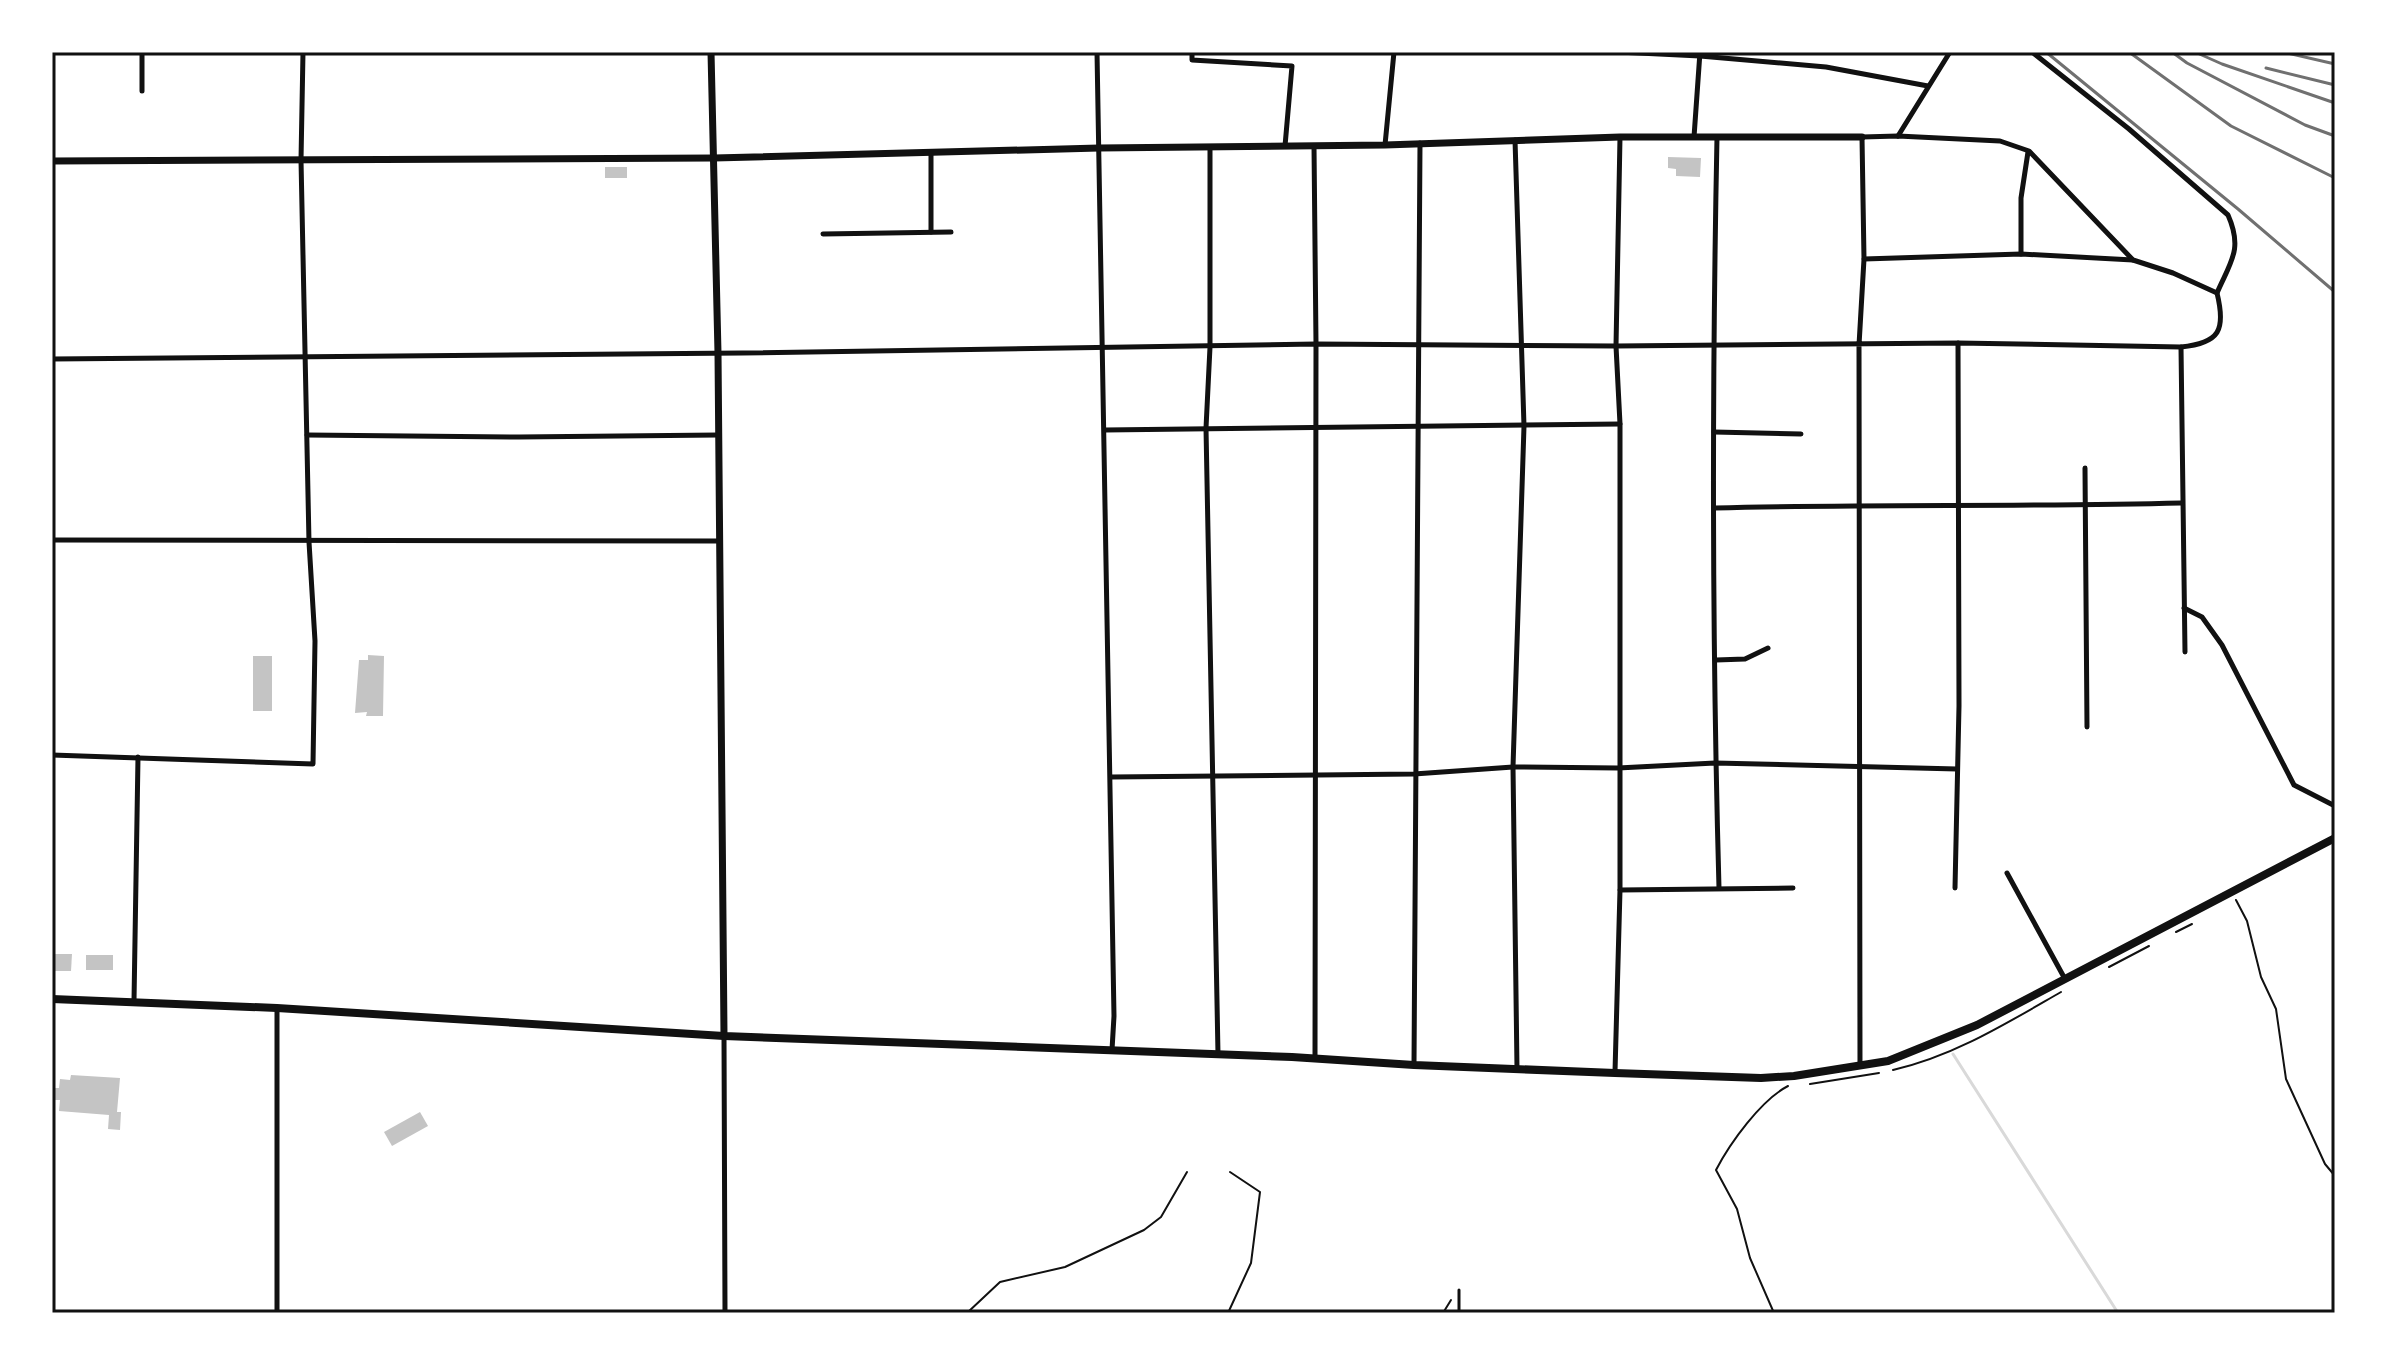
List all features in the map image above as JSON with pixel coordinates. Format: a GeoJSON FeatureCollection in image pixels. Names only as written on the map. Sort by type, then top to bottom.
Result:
{"type":"FeatureCollection","features":[{"type":"Feature","properties":{"kind":"main road"},"geometry":{"type":"LineString","coordinates":[[52,999],[277,1008],[724,1036],[1761,1078],[1888,1061],[1977,1025],[2335,838]]}},
{"type":"Feature","properties":{"kind":"street"},"geometry":{"type":"LineString","coordinates":[[142,52],[142,91]]}},
{"type":"Feature","properties":{"kind":"street"},"geometry":{"type":"LineString","coordinates":[[52,755],[313,764],[315,641],[309,542],[301,160],[303,52]]}},
{"type":"Feature","properties":{"kind":"street"},"geometry":{"type":"LineString","coordinates":[[711,52],[718,353],[725,1313]]}},
{"type":"Feature","properties":{"kind":"street"},"geometry":{"type":"LineString","coordinates":[[1097,52],[1111,777],[1112,1050]]}},
{"type":"Feature","properties":{"kind":"street"},"geometry":{"type":"LineString","coordinates":[[1192,52],[1192,60],[1292,66],[1285,147]]}},
{"type":"Feature","properties":{"kind":"street"},"geometry":{"type":"LineString","coordinates":[[1385,145],[1394,52]]}},
{"type":"Feature","properties":{"kind":"street"},"geometry":{"type":"LineString","coordinates":[[1618,52],[1700,54],[1826,67],[1928,86]]}},
{"type":"Feature","properties":{"kind":"street"},"geometry":{"type":"LineString","coordinates":[[1898,136],[1950,52]]}},
{"type":"Feature","properties":{"kind":"street"},"geometry":{"type":"LineString","coordinates":[[52,359],[1419,343],[1616,346],[1958,343],[2204,345],[2219,331],[2222,316],[2217,293],[2235,251],[2236,234],[2228,215],[2129,129],[2032,52]]}},
{"type":"Feature","properties":{"kind":"street"},"geometry":{"type":"LineString","coordinates":[[1694,137],[1700,54]]}},
{"type":"Feature","properties":{"kind":"street"},"geometry":{"type":"LineString","coordinates":[[1717,136],[1713,345],[1715,763],[1719,888]]}},
{"type":"Feature","properties":{"kind":"street"},"geometry":{"type":"LineString","coordinates":[[52,161],[714,158],[1099,148],[1385,145],[1620,137],[1898,136],[2000,141],[2029,151],[2133,260]]}},
{"type":"Feature","properties":{"kind":"street"},"geometry":{"type":"LineString","coordinates":[[1615,1073],[1620,890],[1620,424],[1616,346],[1620,137]]}},
{"type":"Feature","properties":{"kind":"street"},"geometry":{"type":"LineString","coordinates":[[1860,1067],[1859,345],[1864,259],[1862,137]]}},
{"type":"Feature","properties":{"kind":"street"},"geometry":{"type":"LineString","coordinates":[[1515,140],[1524,426],[1513,767],[1517,1069]]}},
{"type":"Feature","properties":{"kind":"street"},"geometry":{"type":"LineString","coordinates":[[1414,1065],[1420,143]]}},
{"type":"Feature","properties":{"kind":"street"},"geometry":{"type":"LineString","coordinates":[[1314,146],[1315,1059]]}},
{"type":"Feature","properties":{"kind":"street"},"geometry":{"type":"LineString","coordinates":[[1210,148],[1210,347],[1206,428],[1218,1054]]}},
{"type":"Feature","properties":{"kind":"street"},"geometry":{"type":"LineString","coordinates":[[2021,254],[2021,198],[2029,151]]}},
{"type":"Feature","properties":{"kind":"street"},"geometry":{"type":"LineString","coordinates":[[931,153],[931,232]]}},
{"type":"Feature","properties":{"kind":"street"},"geometry":{"type":"LineString","coordinates":[[823,234],[951,232]]}},
{"type":"Feature","properties":{"kind":"street"},"geometry":{"type":"LineString","coordinates":[[1864,259],[2021,254],[2133,260],[2173,273],[2217,293]]}},
{"type":"Feature","properties":{"kind":"street"},"geometry":{"type":"LineString","coordinates":[[1955,888],[1959,706],[1958,343]]}},
{"type":"Feature","properties":{"kind":"street"},"geometry":{"type":"LineString","coordinates":[[2181,347],[2185,652]]}},
{"type":"Feature","properties":{"kind":"street"},"geometry":{"type":"LineString","coordinates":[[1105,430],[1620,424]]}},
{"type":"Feature","properties":{"kind":"street"},"geometry":{"type":"LineString","coordinates":[[1714,432],[1801,434]]}},
{"type":"Feature","properties":{"kind":"street"},"geometry":{"type":"LineString","coordinates":[[307,435],[718,435]]}},
{"type":"Feature","properties":{"kind":"street"},"geometry":{"type":"LineString","coordinates":[[2085,468],[2087,727]]}},
{"type":"Feature","properties":{"kind":"street"},"geometry":{"type":"LineString","coordinates":[[1715,508],[1860,504],[2084,506],[2181,503]]}},
{"type":"Feature","properties":{"kind":"street"},"geometry":{"type":"LineString","coordinates":[[52,540],[718,541]]}},
{"type":"Feature","properties":{"kind":"street"},"geometry":{"type":"LineString","coordinates":[[2184,608],[2202,617],[2222,645],[2294,785],[2335,806]]}},
{"type":"Feature","properties":{"kind":"street"},"geometry":{"type":"LineString","coordinates":[[1716,660],[1745,659],[1768,648]]}},
{"type":"Feature","properties":{"kind":"street"},"geometry":{"type":"LineString","coordinates":[[134,1002],[138,757]]}},
{"type":"Feature","properties":{"kind":"street"},"geometry":{"type":"LineString","coordinates":[[1111,777],[1414,774],[1513,767],[1618,768],[1715,763],[1957,769]]}},
{"type":"Feature","properties":{"kind":"street"},"geometry":{"type":"LineString","coordinates":[[2007,873],[2065,979]]}},
{"type":"Feature","properties":{"kind":"street"},"geometry":{"type":"LineString","coordinates":[[1620,890],[1793,888]]}},
{"type":"Feature","properties":{"kind":"street"},"geometry":{"type":"LineString","coordinates":[[277,1008],[277,1313]]}},
{"type":"Feature","properties":{"kind":"lane"},"geometry":{"type":"LineString","coordinates":[[1459,1290],[1459,1313]]}},
{"type":"Feature","properties":{"kind":"path"},"geometry":{"type":"LineString","coordinates":[[2236,900],[2247,921],[2261,977],[2276,1009],[2286,1079],[2325,1164],[2335,1176]]}},
{"type":"Feature","properties":{"kind":"path"},"geometry":{"type":"LineString","coordinates":[[1774,1313],[1750,1258],[1737,1209],[1716,1170],[1728,1148],[1785,1087]]}},
{"type":"Feature","properties":{"kind":"path"},"geometry":{"type":"LineString","coordinates":[[967,1313],[1000,1282],[1065,1267],[1144,1230],[1161,1217],[1187,1172]]}},
{"type":"Feature","properties":{"kind":"path"},"geometry":{"type":"LineString","coordinates":[[1228,1313],[1251,1263],[1260,1192],[1230,1172]]}},
{"type":"Feature","properties":{"kind":"path"},"geometry":{"type":"LineString","coordinates":[[1443,1313],[1459,1290]]}},
{"type":"Feature","properties":{"kind":"building"},"geometry":{"type":"Polygon","coordinates":[[[1668,157],[1701,158],[1700,177],[1676,176],[1676,169],[1668,168],[1668,157]]]}},
{"type":"Feature","properties":{"kind":"building"},"geometry":{"type":"Polygon","coordinates":[[[605,167],[627,167],[627,178],[605,178],[605,167]]]}},
{"type":"Feature","properties":{"kind":"building"},"geometry":{"type":"Polygon","coordinates":[[[368,655],[384,656],[383,716],[355,713],[359,660],[368,660],[368,655]]]}},
{"type":"Feature","properties":{"kind":"building"},"geometry":{"type":"Polygon","coordinates":[[[253,656],[272,656],[272,711],[253,711],[253,656]]]}},
{"type":"Feature","properties":{"kind":"building"},"geometry":{"type":"Polygon","coordinates":[[[52,954],[72,954],[71,971],[52,971],[52,954]]]}},
{"type":"Feature","properties":{"kind":"building"},"geometry":{"type":"Polygon","coordinates":[[[86,955],[113,955],[113,970],[86,970],[86,955]]]}},
{"type":"Feature","properties":{"kind":"building"},"geometry":{"type":"Polygon","coordinates":[[[71,1075],[120,1078],[117,1112],[121,1112],[120,1130],[108,1129],[109,1115],[59,1111],[60,1100],[53,1100],[54,1088],[59,1088],[60,1079],[70,1080],[71,1075]]]}},
{"type":"Feature","properties":{"kind":"building"},"geometry":{"type":"Polygon","coordinates":[[[420,1112],[428,1126],[392,1146],[384,1132],[420,1112]]]}},
{"type":"Feature","properties":{"kind":"waterway"},"geometry":{"type":"LineString","coordinates":[[1953,1054],[2118,1313]]}},
{"type":"Feature","properties":{"kind":"railway"},"geometry":{"type":"LineString","coordinates":[[2046,52],[2335,292]]}},
{"type":"Feature","properties":{"kind":"railway"},"geometry":{"type":"LineString","coordinates":[[2129,52],[2231,126],[2335,178]]}},
{"type":"Feature","properties":{"kind":"railway"},"geometry":{"type":"LineString","coordinates":[[2172,52],[2187,63],[2305,125],[2335,136]]}},
{"type":"Feature","properties":{"kind":"railway"},"geometry":{"type":"LineString","coordinates":[[2195,52],[2335,103]]}},
{"type":"Feature","properties":{"kind":"railway"},"geometry":{"type":"LineString","coordinates":[[2283,52],[2335,64]]}},
{"type":"Feature","properties":{"kind":"railway"},"geometry":{"type":"LineString","coordinates":[[2266,68],[2335,85]]}}]}
